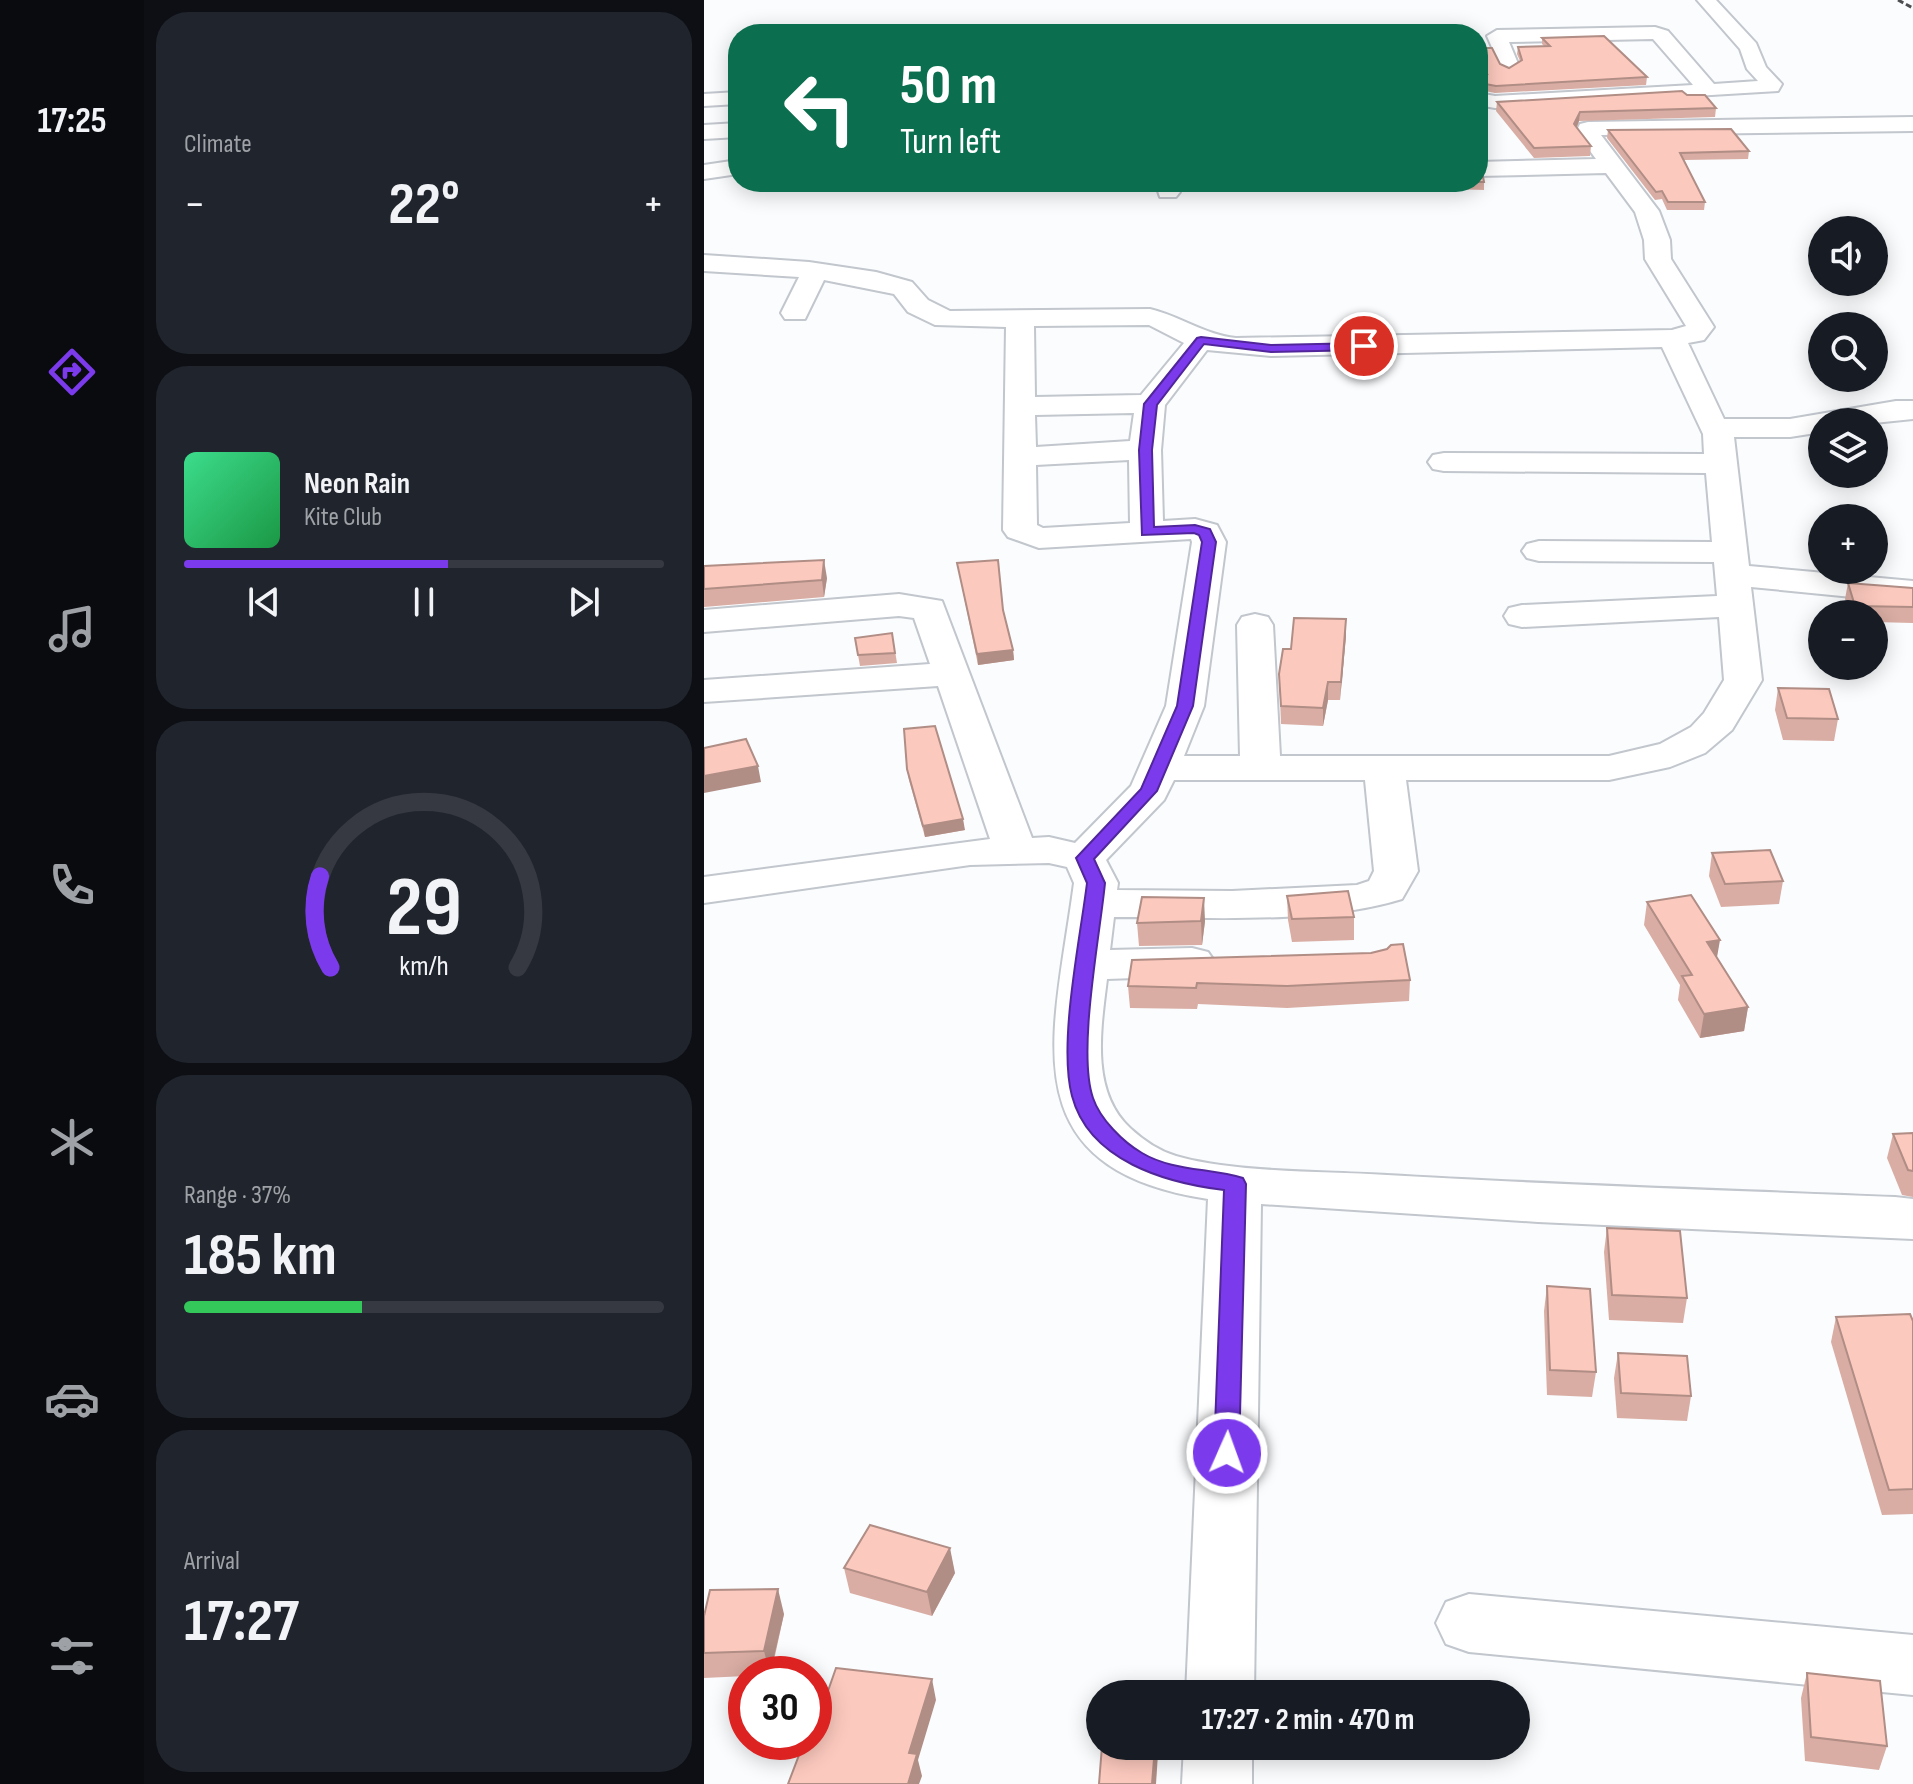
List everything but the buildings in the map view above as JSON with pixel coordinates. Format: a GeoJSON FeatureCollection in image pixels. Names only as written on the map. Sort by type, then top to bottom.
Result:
{"type":"FeatureCollection","features":[{"type":"Feature","properties":{"kind":"street"},"geometry":{"type":"LineString","coordinates":[[1488,101],[1771,87],[1772,84],[1757,69],[1749,47],[1709,4],[1683,7]]}},
{"type":"Feature","properties":{"kind":"street"},"geometry":{"type":"LineString","coordinates":[[1509,66],[1497,36],[1649,32],[1661,35],[1709,91]]}},
{"type":"Feature","properties":{"kind":"street"},"geometry":{"type":"LineString","coordinates":[[1665,40],[1740,37]]}},
{"type":"Feature","properties":{"kind":"street"},"geometry":{"type":"LineString","coordinates":[[1652,62],[1684,61]]}},
{"type":"Feature","properties":{"kind":"street"},"geometry":{"type":"LineString","coordinates":[[704,100],[728,99]]}},
{"type":"Feature","properties":{"kind":"street"},"geometry":{"type":"LineString","coordinates":[[762,293],[805,292],[876,280],[903,288],[918,306],[945,319],[1150,317],[1169,321],[1201,340],[1271,348],[1672,338],[1694,334],[1700,327],[1658,259],[1657,240],[1647,211],[1582,126],[1913,124]]}},
{"type":"Feature","properties":{"kind":"street"},"geometry":{"type":"LineString","coordinates":[[704,132],[728,131]]}},
{"type":"Feature","properties":{"kind":"street"},"geometry":{"type":"LineString","coordinates":[[1488,169],[1613,166]]}},
{"type":"Feature","properties":{"kind":"street"},"geometry":{"type":"LineString","coordinates":[[704,172],[728,168]]}},
{"type":"Feature","properties":{"kind":"street"},"geometry":{"type":"LineString","coordinates":[[704,263],[805,292]]}},
{"type":"Feature","properties":{"kind":"street"},"geometry":{"type":"LineString","coordinates":[[1020,316],[1020,530],[1039,538],[1195,529],[1205,532],[1209,542],[1185,706],[1149,791],[1089,881],[1087,965],[1077,1053],[1083,1098],[1098,1126],[1134,1158],[1190,1178],[1235,1184],[1538,1203],[1913,1219]]}},
{"type":"Feature","properties":{"kind":"street"},"geometry":{"type":"LineString","coordinates":[[1159,768],[1609,768],[1661,758],[1701,742],[1731,705],[1743,680],[1718,446],[1672,338]]}},
{"type":"Feature","properties":{"kind":"street"},"geometry":{"type":"LineString","coordinates":[[1147,532],[1145,450],[1150,404],[1201,340]]}},
{"type":"Feature","properties":{"kind":"street"},"geometry":{"type":"LineString","coordinates":[[1019,406],[1150,404]]}},
{"type":"Feature","properties":{"kind":"street"},"geometry":{"type":"LineString","coordinates":[[1888,411],[1913,410]]}},
{"type":"Feature","properties":{"kind":"street"},"geometry":{"type":"LineString","coordinates":[[1444,462],[1718,446],[1808,425]]}},
{"type":"Feature","properties":{"kind":"street"},"geometry":{"type":"LineString","coordinates":[[1018,457],[1145,450]]}},
{"type":"Feature","properties":{"kind":"street"},"geometry":{"type":"LineString","coordinates":[[1539,551],[1733,578],[1913,592]]}},
{"type":"Feature","properties":{"kind":"street"},"geometry":{"type":"LineString","coordinates":[[1522,616],[1733,578]]}},
{"type":"Feature","properties":{"kind":"street"},"geometry":{"type":"LineString","coordinates":[[704,621],[918,605],[929,609],[1016,851]]}},
{"type":"Feature","properties":{"kind":"street"},"geometry":{"type":"LineString","coordinates":[[1255,625],[1260,768]]}},
{"type":"Feature","properties":{"kind":"street"},"geometry":{"type":"LineString","coordinates":[[704,691],[951,674]]}},
{"type":"Feature","properties":{"kind":"street"},"geometry":{"type":"LineString","coordinates":[[704,890],[970,852],[1049,850],[1089,881],[1232,904],[1360,898],[1386,890],[1396,871],[1384,768]]}},
{"type":"Feature","properties":{"kind":"street"},"geometry":{"type":"LineString","coordinates":[[1087,965],[1228,961]]}},
{"type":"Feature","properties":{"kind":"street"},"geometry":{"type":"LineString","coordinates":[[1220,1680],[1235,1184]]}},
{"type":"Feature","properties":{"kind":"street"},"geometry":{"type":"LineString","coordinates":[[1469,1623],[1913,1665]]}},
{"type":"Feature","properties":{"kind":"street"},"geometry":{"type":"LineString","coordinates":[[1217,1784],[1218,1760]]}},
{"type":"Feature","properties":{"kind":"railway"},"geometry":{"type":"LineString","coordinates":[[1898,0],[1913,8]]}},
{"type":"Feature","properties":{"kind":"route"},"geometry":{"type":"LineString","coordinates":[[1227,1453],[1235,1184],[1190,1178],[1134,1158],[1098,1126],[1083,1098],[1077,1053],[1096,883],[1084,858],[1149,791],[1185,706],[1209,542],[1205,532],[1195,529],[1147,532],[1145,450],[1150,404],[1201,340],[1271,348],[1364,346]]}}]}
